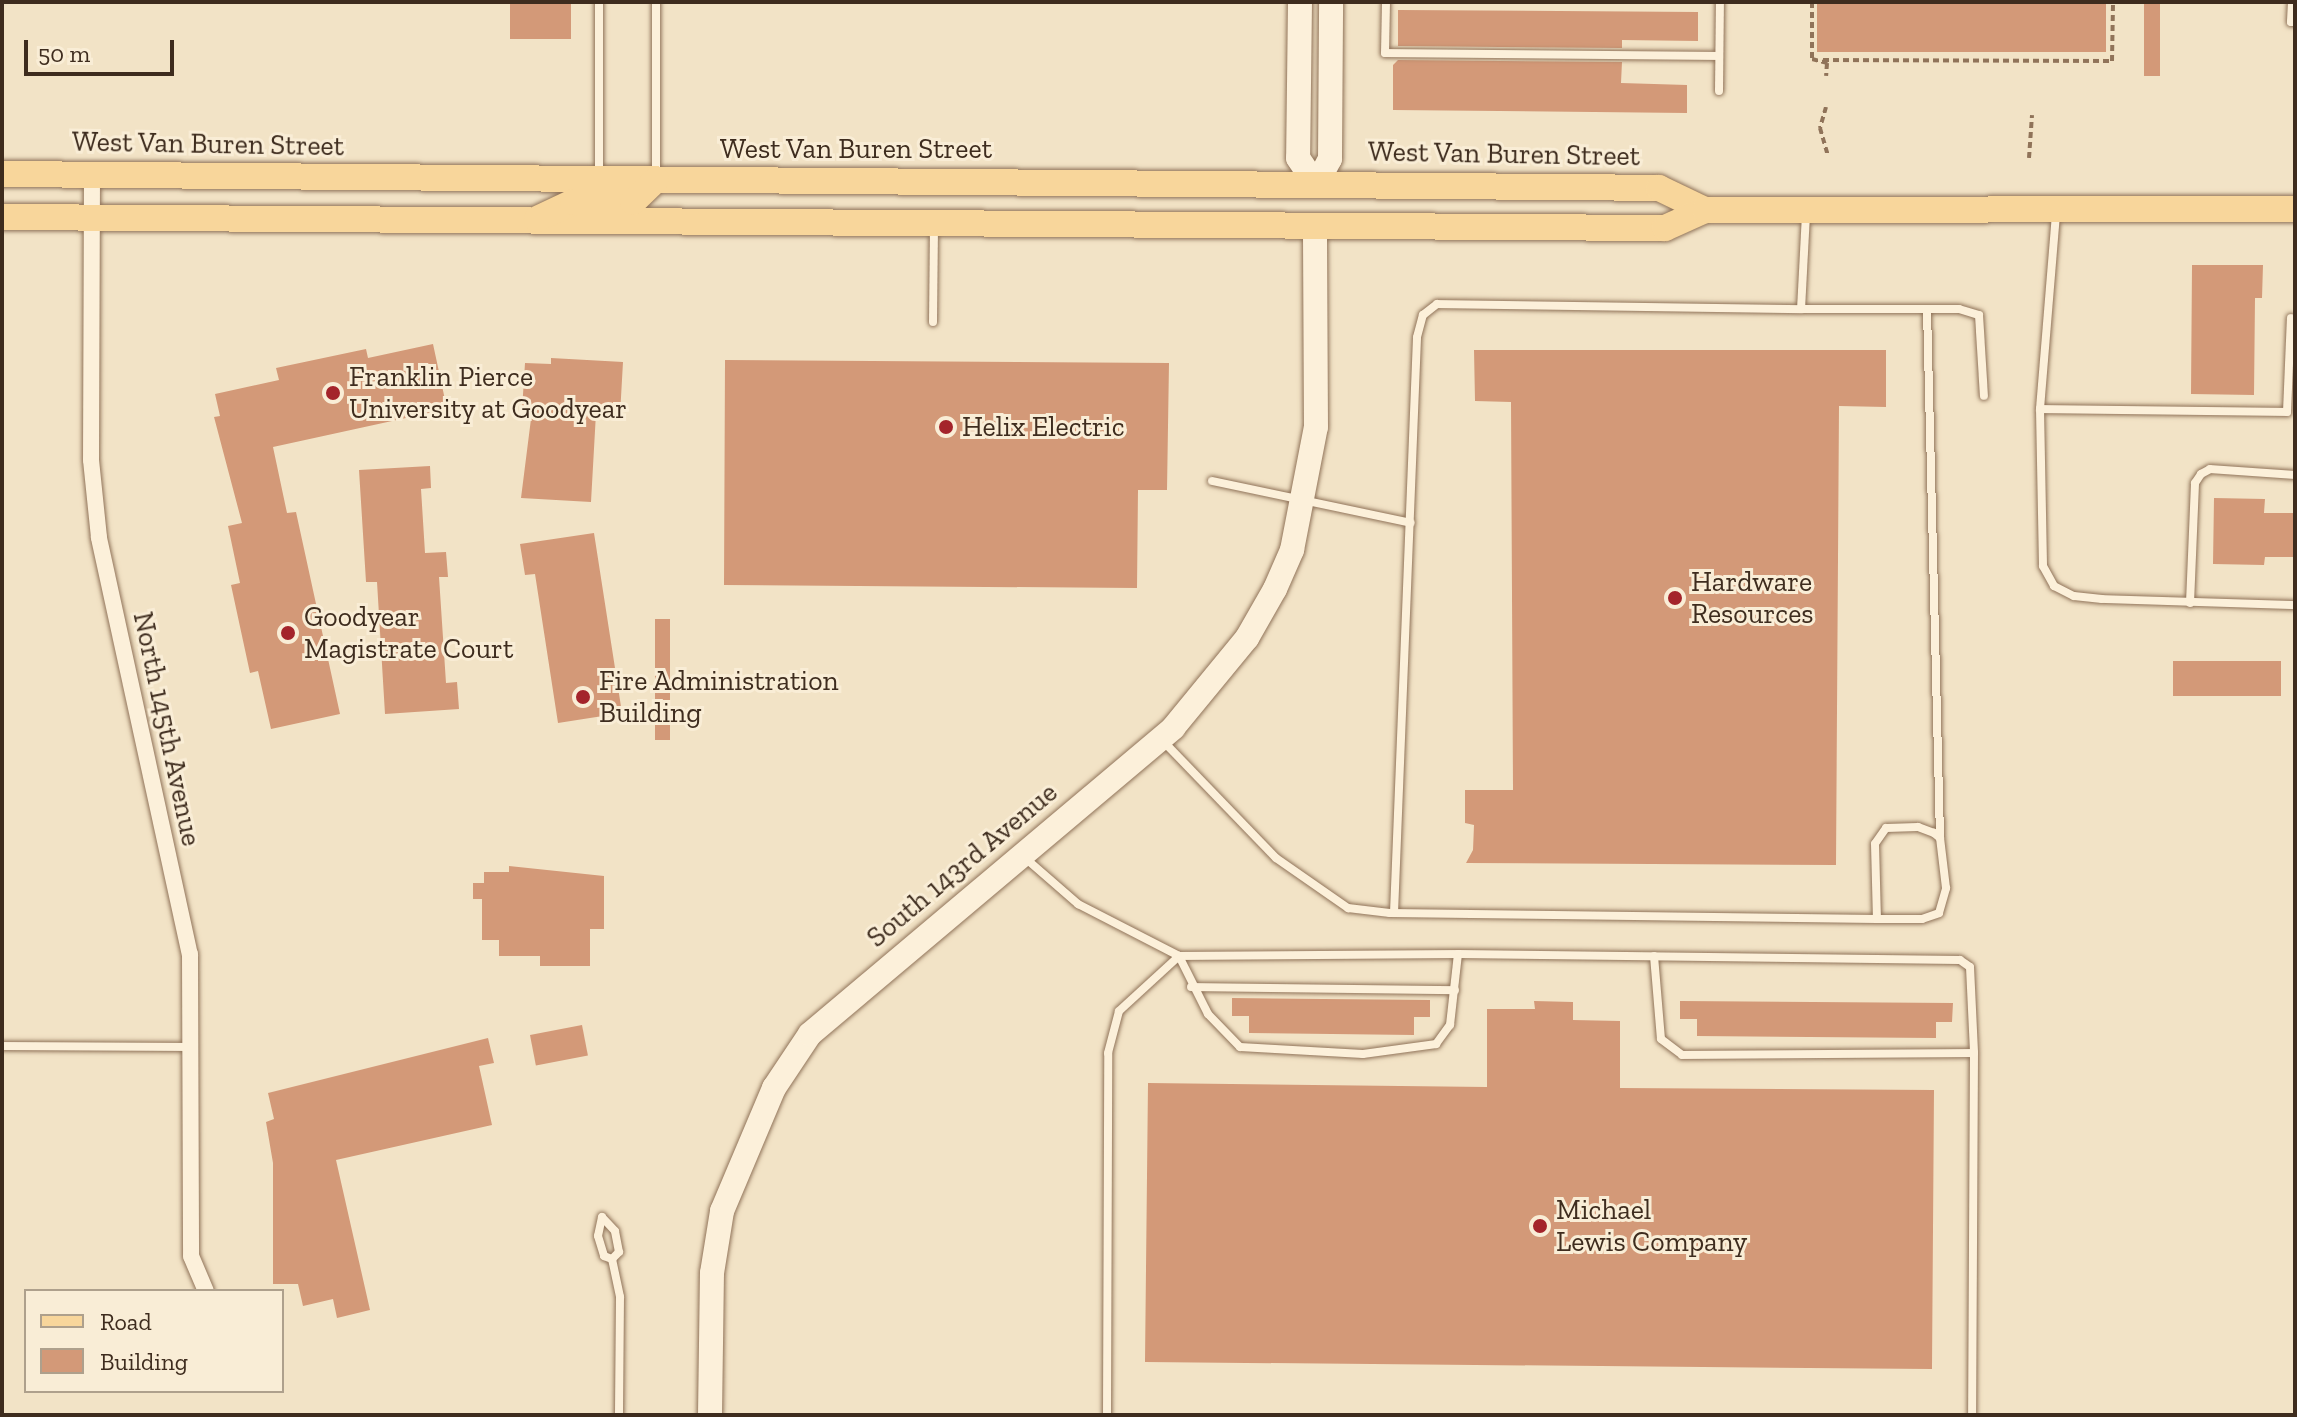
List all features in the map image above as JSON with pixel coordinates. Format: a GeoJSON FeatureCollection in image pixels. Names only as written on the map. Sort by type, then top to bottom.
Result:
{"type":"FeatureCollection","features":[{"type":"Feature","properties":{"kind":"main road","name":"West Van Buren Street"},"geometry":{"type":"LineString","coordinates":[[2,174],[1659,188],[1705,210]]}},
{"type":"Feature","properties":{"kind":"main road"},"geometry":{"type":"LineString","coordinates":[[530,222],[573,202],[633,202],[656,180]]}},
{"type":"Feature","properties":{"kind":"main road"},"geometry":{"type":"LineString","coordinates":[[1315,228],[1316,185]]}},
{"type":"Feature","properties":{"kind":"main road","name":"West Van Buren Street"},"geometry":{"type":"LineString","coordinates":[[2,217],[1665,228],[1705,210],[2295,209]]}},
{"type":"Feature","properties":{"kind":"street"},"geometry":{"type":"LineString","coordinates":[[1300,2],[1298,158],[1316,185],[1330,159],[1331,2]]}},
{"type":"Feature","properties":{"kind":"street","name":"North 145th Avenue"},"geometry":{"type":"LineString","coordinates":[[92,175],[91,460],[99,538],[190,954],[193,1047],[191,1256],[205,1289]]}},
{"type":"Feature","properties":{"kind":"street","name":"South 143rd Avenue"},"geometry":{"type":"LineString","coordinates":[[710,1415],[712,1273],[722,1211],[774,1088],[810,1034],[1020,853],[1160,738],[1200,699],[1247,638],[1292,550],[1305,499],[1317,390],[1315,228]]}},
{"type":"Feature","properties":{"kind":"lane"},"geometry":{"type":"LineString","coordinates":[[599,2],[599,179]]}},
{"type":"Feature","properties":{"kind":"lane"},"geometry":{"type":"LineString","coordinates":[[656,2],[656,180]]}},
{"type":"Feature","properties":{"kind":"lane"},"geometry":{"type":"LineString","coordinates":[[1386,2],[1385,53],[1719,56]]}},
{"type":"Feature","properties":{"kind":"lane"},"geometry":{"type":"LineString","coordinates":[[1719,91],[1720,2]]}},
{"type":"Feature","properties":{"kind":"lane"},"geometry":{"type":"LineString","coordinates":[[2292,2],[2291,22],[2295,22]]}},
{"type":"Feature","properties":{"kind":"lane"},"geometry":{"type":"LineString","coordinates":[[1801,309],[1807,209]]}},
{"type":"Feature","properties":{"kind":"lane"},"geometry":{"type":"LineString","coordinates":[[2057,209],[2040,409],[2047,578],[2074,596],[2295,605]]}},
{"type":"Feature","properties":{"kind":"lane"},"geometry":{"type":"LineString","coordinates":[[933,322],[934,225]]}},
{"type":"Feature","properties":{"kind":"lane"},"geometry":{"type":"LineString","coordinates":[[1394,913],[1417,337],[1423,315],[1437,304],[1927,309],[1979,315],[1984,396]]}},
{"type":"Feature","properties":{"kind":"lane"},"geometry":{"type":"LineString","coordinates":[[1160,738],[1276,858],[1323,895],[1348,908],[1394,913],[1877,919],[1922,919],[1939,913],[1946,888],[1940,838],[1927,309]]}},
{"type":"Feature","properties":{"kind":"lane"},"geometry":{"type":"LineString","coordinates":[[2040,409],[2287,412],[2291,318]]}},
{"type":"Feature","properties":{"kind":"lane"},"geometry":{"type":"LineString","coordinates":[[2190,603],[2195,483],[2201,474],[2210,469],[2295,475]]}},
{"type":"Feature","properties":{"kind":"lane"},"geometry":{"type":"LineString","coordinates":[[1212,481],[1411,523]]}},
{"type":"Feature","properties":{"kind":"lane"},"geometry":{"type":"LineString","coordinates":[[1877,919],[1875,844],[1886,828],[1918,827],[1940,838]]}},
{"type":"Feature","properties":{"kind":"lane"},"geometry":{"type":"LineString","coordinates":[[1020,853],[1078,904],[1179,956],[1458,954],[1960,960],[1970,967],[1974,1053],[1972,1415]]}},
{"type":"Feature","properties":{"kind":"lane"},"geometry":{"type":"LineString","coordinates":[[1179,956],[1191,987],[1208,1014],[1240,1047],[1363,1054],[1436,1044],[1450,1025],[1458,954]]}},
{"type":"Feature","properties":{"kind":"lane"},"geometry":{"type":"LineString","coordinates":[[1107,1415],[1111,1028],[1119,1011],[1179,956]]}},
{"type":"Feature","properties":{"kind":"lane"},"geometry":{"type":"LineString","coordinates":[[1654,956],[1661,1039],[1682,1055],[1974,1053]]}},
{"type":"Feature","properties":{"kind":"lane"},"geometry":{"type":"LineString","coordinates":[[1191,987],[1455,990]]}},
{"type":"Feature","properties":{"kind":"lane"},"geometry":{"type":"LineString","coordinates":[[2,1046],[193,1047]]}},
{"type":"Feature","properties":{"kind":"lane"},"geometry":{"type":"LineString","coordinates":[[602,1217],[615,1231],[619,1252],[612,1259],[604,1256],[598,1236],[602,1217]]}},
{"type":"Feature","properties":{"kind":"lane"},"geometry":{"type":"LineString","coordinates":[[612,1259],[620,1297],[619,1415]]}},
{"type":"Feature","properties":{"kind":"path"},"geometry":{"type":"LineString","coordinates":[[1812,2],[1812,59],[2112,61],[2113,2]]}},
{"type":"Feature","properties":{"kind":"path"},"geometry":{"type":"LineString","coordinates":[[1823,60],[1826,76]]}},
{"type":"Feature","properties":{"kind":"path"},"geometry":{"type":"LineString","coordinates":[[1826,107],[1820,128],[1828,156]]}},
{"type":"Feature","properties":{"kind":"path"},"geometry":{"type":"LineString","coordinates":[[2029,158],[2032,115]]}},
{"type":"Feature","properties":{"kind":"building"},"geometry":{"type":"Polygon","coordinates":[[[510,2],[571,2],[571,39],[510,39],[510,2]]]}},
{"type":"Feature","properties":{"kind":"building"},"geometry":{"type":"Polygon","coordinates":[[[1817,2],[2106,2],[2106,52],[1817,52],[1817,2]]]}},
{"type":"Feature","properties":{"kind":"building"},"geometry":{"type":"Polygon","coordinates":[[[2144,2],[2160,2],[2160,76],[2144,76],[2144,2]]]}},
{"type":"Feature","properties":{"kind":"building"},"geometry":{"type":"Polygon","coordinates":[[[1398,10],[1698,12],[1698,41],[1622,40],[1622,48],[1398,46],[1398,10]]]}},
{"type":"Feature","properties":{"kind":"building"},"geometry":{"type":"Polygon","coordinates":[[[1398,60],[1622,62],[1621,83],[1687,85],[1687,113],[1393,110],[1393,65],[1398,60]]]}},
{"type":"Feature","properties":{"kind":"building"},"geometry":{"type":"Polygon","coordinates":[[[2192,265],[2263,265],[2262,298],[2255,298],[2254,395],[2191,394],[2192,265]]]}},
{"type":"Feature","properties":{"kind":"building"},"geometry":{"type":"Polygon","coordinates":[[[433,344],[447,409],[273,447],[287,513],[296,512],[340,714],[271,729],[258,671],[250,673],[231,585],[240,583],[228,526],[242,523],[214,417],[220,416],[215,394],[279,380],[276,368],[366,349],[368,358],[433,344]]]}},
{"type":"Feature","properties":{"kind":"building","name":"Hardware Resources"},"geometry":{"type":"Polygon","coordinates":[[[1474,350],[1886,350],[1886,407],[1839,406],[1836,865],[1466,863],[1473,850],[1474,825],[1465,823],[1465,790],[1513,790],[1511,402],[1475,401],[1474,350]]]}},
{"type":"Feature","properties":{"kind":"building"},"geometry":{"type":"Polygon","coordinates":[[[551,358],[623,362],[620,415],[596,413],[591,502],[521,498],[532,411],[522,410],[525,363],[551,364],[551,358]]]}},
{"type":"Feature","properties":{"kind":"building","name":"Helix Electric"},"geometry":{"type":"Polygon","coordinates":[[[725,360],[1169,363],[1167,490],[1138,490],[1137,588],[724,585],[725,360]]]}},
{"type":"Feature","properties":{"kind":"building"},"geometry":{"type":"Polygon","coordinates":[[[430,466],[431,488],[421,489],[425,553],[446,552],[448,577],[439,577],[446,683],[457,682],[459,709],[385,714],[377,582],[366,582],[359,470],[430,466]]]}},
{"type":"Feature","properties":{"kind":"building"},"geometry":{"type":"Polygon","coordinates":[[[2214,498],[2265,499],[2264,513],[2295,513],[2295,557],[2265,557],[2264,565],[2213,564],[2214,498]]]}},
{"type":"Feature","properties":{"kind":"building"},"geometry":{"type":"Polygon","coordinates":[[[594,533],[622,713],[558,723],[535,574],[525,575],[520,544],[594,533]]]}},
{"type":"Feature","properties":{"kind":"building"},"geometry":{"type":"Polygon","coordinates":[[[655,619],[670,619],[670,740],[655,740],[655,619]]]}},
{"type":"Feature","properties":{"kind":"building"},"geometry":{"type":"Polygon","coordinates":[[[2173,661],[2281,661],[2281,696],[2173,696],[2173,661]]]}},
{"type":"Feature","properties":{"kind":"building"},"geometry":{"type":"Polygon","coordinates":[[[509,866],[604,876],[604,929],[590,929],[590,966],[540,966],[540,956],[499,956],[499,940],[482,940],[482,899],[473,899],[473,883],[484,883],[484,872],[509,872],[509,866]]]}},
{"type":"Feature","properties":{"kind":"building"},"geometry":{"type":"Polygon","coordinates":[[[1232,998],[1430,1000],[1430,1017],[1414,1017],[1414,1035],[1249,1033],[1249,1016],[1232,1016],[1232,998]]]}},
{"type":"Feature","properties":{"kind":"building","name":"Michael Lewis Company"},"geometry":{"type":"Polygon","coordinates":[[[1534,1001],[1573,1002],[1573,1020],[1620,1021],[1620,1088],[1934,1090],[1932,1369],[1145,1362],[1148,1083],[1487,1087],[1487,1009],[1535,1009],[1534,1001]]]}},
{"type":"Feature","properties":{"kind":"building"},"geometry":{"type":"Polygon","coordinates":[[[1680,1001],[1953,1003],[1952,1022],[1936,1022],[1936,1038],[1697,1036],[1697,1019],[1680,1019],[1680,1001]]]}},
{"type":"Feature","properties":{"kind":"building"},"geometry":{"type":"Polygon","coordinates":[[[582,1025],[588,1055],[536,1066],[530,1035],[582,1025]]]}},
{"type":"Feature","properties":{"kind":"building"},"geometry":{"type":"Polygon","coordinates":[[[488,1038],[494,1063],[479,1066],[492,1125],[336,1160],[370,1310],[337,1318],[333,1299],[303,1306],[298,1284],[273,1284],[273,1163],[266,1122],[274,1119],[268,1093],[488,1038]]]}},
{"type":"Feature","properties":{"kind":"place","name":"Franklin Pierce University at Goodyear"},"geometry":{"type":"Point","coordinates":[333,393]}},
{"type":"Feature","properties":{"kind":"place","name":"Helix Electric"},"geometry":{"type":"Point","coordinates":[946,427]}},
{"type":"Feature","properties":{"kind":"place","name":"Hardware Resources"},"geometry":{"type":"Point","coordinates":[1675,598]}},
{"type":"Feature","properties":{"kind":"place","name":"Goodyear Magistrate Court"},"geometry":{"type":"Point","coordinates":[288,633]}},
{"type":"Feature","properties":{"kind":"place","name":"Fire Administration Building"},"geometry":{"type":"Point","coordinates":[583,697]}},
{"type":"Feature","properties":{"kind":"place","name":"Michael Lewis Company"},"geometry":{"type":"Point","coordinates":[1540,1226]}}]}
